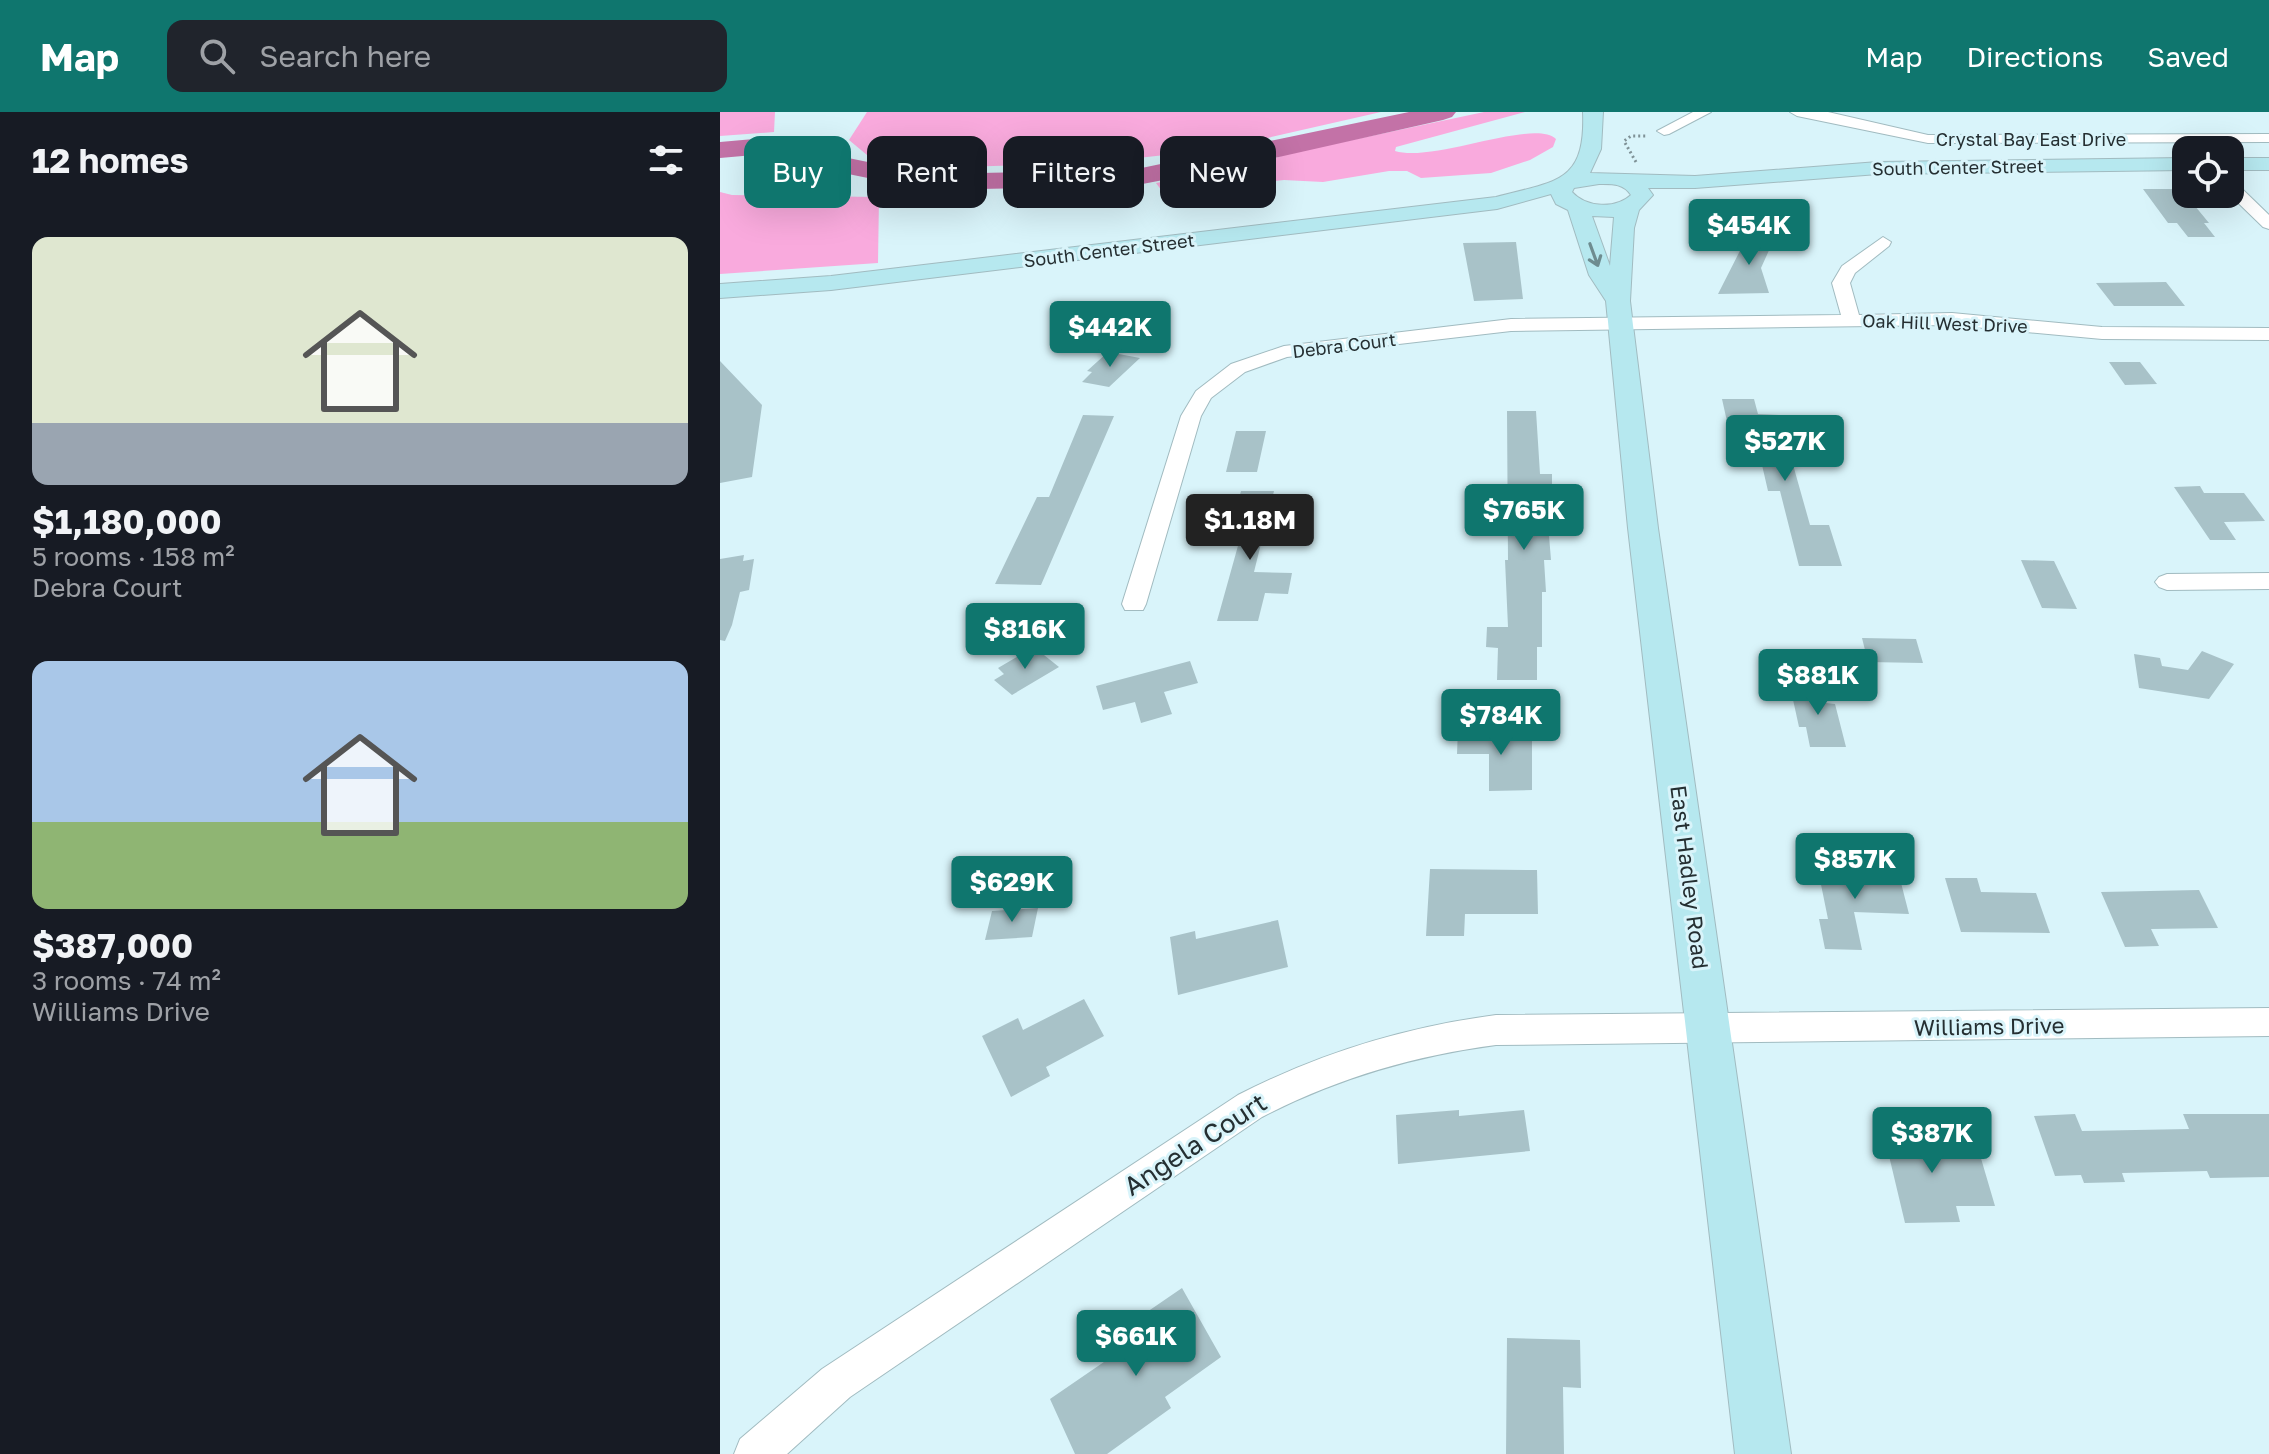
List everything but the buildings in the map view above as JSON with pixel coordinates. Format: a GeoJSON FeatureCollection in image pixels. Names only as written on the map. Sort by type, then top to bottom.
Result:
{"type":"FeatureCollection","features":[{"type":"Feature","properties":{"kind":"street"},"geometry":{"type":"LineString","coordinates":[[1572,194],[1587,165],[1595,135],[1593,112]]}},
{"type":"Feature","properties":{"kind":"street"},"geometry":{"type":"LineString","coordinates":[[1664,131],[1704,112]]}},
{"type":"Feature","properties":{"kind":"street","name":"Crystal Bay East Drive"},"geometry":{"type":"LineString","coordinates":[[1797,112],[1841,116],[1888,133],[1928,139],[2172,152]]}},
{"type":"Feature","properties":{"kind":"street"},"geometry":{"type":"LineString","coordinates":[[1595,135],[1631,193]]}},
{"type":"Feature","properties":{"kind":"street","name":"Crystal Bay East Drive"},"geometry":{"type":"LineString","coordinates":[[2244,148],[2269,138]]}},
{"type":"Feature","properties":{"kind":"street"},"geometry":{"type":"LineString","coordinates":[[2244,159],[2269,164]]}},
{"type":"Feature","properties":{"kind":"street","name":"South Center Street"},"geometry":{"type":"LineString","coordinates":[[1631,193],[1730,179],[1907,167],[2172,164]]}},
{"type":"Feature","properties":{"kind":"street"},"geometry":{"type":"LineString","coordinates":[[1572,194],[1596,176],[1631,193]]}},
{"type":"Feature","properties":{"kind":"street"},"geometry":{"type":"LineString","coordinates":[[1572,194],[1605,210],[1631,193]]}},
{"type":"Feature","properties":{"kind":"street","name":"East Hadley Road"},"geometry":{"type":"LineString","coordinates":[[1631,193],[1621,231],[1624,273],[1619,312],[1643,528],[1763,1454]]}},
{"type":"Feature","properties":{"kind":"street","name":"South Center Street"},"geometry":{"type":"LineString","coordinates":[[720,291],[845,282],[1572,194]]}},
{"type":"Feature","properties":{"kind":"street","name":"East Hadley Road"},"geometry":{"type":"LineString","coordinates":[[1572,194],[1601,275],[1619,312]]}},
{"type":"Feature","properties":{"kind":"street"},"geometry":{"type":"LineString","coordinates":[[2244,200],[2269,224]]}},
{"type":"Feature","properties":{"kind":"street"},"geometry":{"type":"LineString","coordinates":[[1851,320],[1841,283],[1848,270],[1883,242]]}},
{"type":"Feature","properties":{"kind":"street","name":"Oak Hill West Drive"},"geometry":{"type":"LineString","coordinates":[[1619,312],[1851,320],[1978,320],[2102,333],[2269,334]]}},
{"type":"Feature","properties":{"kind":"street","name":"Debra Court"},"geometry":{"type":"LineString","coordinates":[[1134,604],[1191,416],[1203,395],[1238,368],[1309,347],[1619,312]]}},
{"type":"Feature","properties":{"kind":"street"},"geometry":{"type":"LineString","coordinates":[[2167,582],[2269,581]]}},
{"type":"Feature","properties":{"kind":"street","name":"Williams Drive"},"geometry":{"type":"LineString","coordinates":[[1708,1030],[2269,1022]]}},
{"type":"Feature","properties":{"kind":"street","name":"Angela Court"},"geometry":{"type":"LineString","coordinates":[[755,1454],[836,1383],[1250,1106],[1296,1080],[1367,1054],[1437,1037],[1496,1030],[1708,1030]]}},
{"type":"Feature","properties":{"kind":"shaded area"},"geometry":{"type":"Polygon","coordinates":[[[720,112],[775,112],[774,132],[720,136],[720,112]]]}},
{"type":"Feature","properties":{"kind":"shaded area"},"geometry":{"type":"Polygon","coordinates":[[[867,112],[1381,112],[1276,136],[1160,136],[1160,156],[1144,157],[1144,136],[1003,136],[1003,166],[987,166],[987,136],[867,136],[867,155],[851,142],[867,112]]]}},
{"type":"Feature","properties":{"kind":"shaded area"},"geometry":{"type":"Polygon","coordinates":[[[1484,112],[1525,112],[1396,147],[1395,151],[1433,151],[1527,134],[1544,134],[1556,139],[1553,147],[1530,160],[1491,173],[1421,178],[1407,171],[1389,171],[1323,182],[1276,181],[1276,158],[1484,112]]]}},
{"type":"Feature","properties":{"kind":"shaded area"},"geometry":{"type":"Polygon","coordinates":[[[720,192],[744,195],[744,208],[851,208],[851,197],[867,197],[867,208],[879,208],[878,263],[720,274],[720,192]]]}},
{"type":"Feature","properties":{"kind":"waterway"},"geometry":{"type":"LineString","coordinates":[[720,150],[754,147],[927,182],[1132,178],[1252,155],[1443,112]]}}]}
